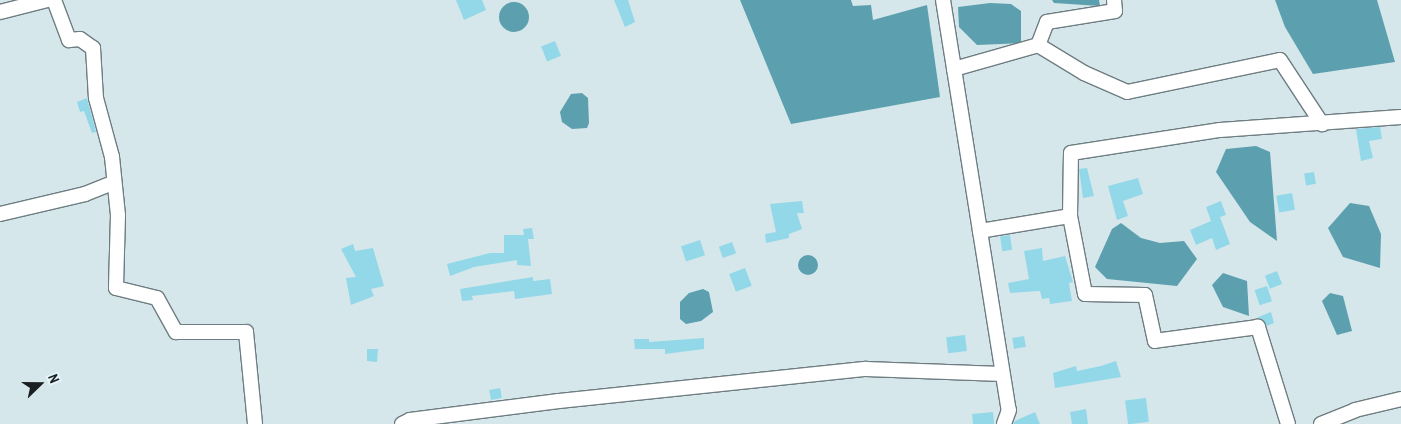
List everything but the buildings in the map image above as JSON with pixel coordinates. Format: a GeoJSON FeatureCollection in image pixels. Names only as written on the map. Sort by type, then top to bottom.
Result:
{"type":"FeatureCollection","features":[{"type":"Feature","properties":{"kind":"street"},"geometry":{"type":"LineString","coordinates":[[0,12],[47,0]]}},
{"type":"Feature","properties":{"kind":"street"},"geometry":{"type":"LineString","coordinates":[[54,0],[70,40],[80,39],[93,48],[96,98],[112,157],[118,215],[116,288],[157,298],[176,332],[246,332],[255,424]]}},
{"type":"Feature","properties":{"kind":"street"},"geometry":{"type":"LineString","coordinates":[[942,0],[1009,410],[1004,424]]}},
{"type":"Feature","properties":{"kind":"street"},"geometry":{"type":"LineString","coordinates":[[1038,45],[1047,22],[1115,11],[1114,0]]}},
{"type":"Feature","properties":{"kind":"street"},"geometry":{"type":"LineString","coordinates":[[954,69],[1038,45],[1084,73],[1127,92],[1280,60],[1322,124]]}},
{"type":"Feature","properties":{"kind":"street"},"geometry":{"type":"LineString","coordinates":[[1288,424],[1258,327],[1155,341],[1145,295],[1085,294],[1070,216],[1070,153],[1220,130],[1401,117]]}},
{"type":"Feature","properties":{"kind":"street"},"geometry":{"type":"LineString","coordinates":[[0,214],[85,194],[114,182]]}},
{"type":"Feature","properties":{"kind":"street"},"geometry":{"type":"LineString","coordinates":[[980,230],[1070,216]]}},
{"type":"Feature","properties":{"kind":"street"},"geometry":{"type":"LineString","coordinates":[[402,424],[410,420],[559,400],[866,369],[1002,374]]}},
{"type":"Feature","properties":{"kind":"street"},"geometry":{"type":"LineString","coordinates":[[1321,424],[1355,410],[1401,399]]}},
{"type":"Feature","properties":{"kind":"water"},"geometry":{"type":"Polygon","coordinates":[[[740,0],[851,0],[853,6],[871,5],[873,20],[927,5],[940,97],[791,124],[740,0]]]}},
{"type":"Feature","properties":{"kind":"water"},"geometry":{"type":"Polygon","coordinates":[[[1052,0],[1099,0],[1100,6],[1054,3],[1052,0]]]}},
{"type":"Feature","properties":{"kind":"water"},"geometry":{"type":"Polygon","coordinates":[[[1275,0],[1377,0],[1395,62],[1313,74],[1285,27],[1275,0]]]}},
{"type":"Feature","properties":{"kind":"water"},"geometry":{"type":"Polygon","coordinates":[[[514,2],[525,6],[529,17],[525,28],[514,32],[503,28],[499,17],[503,6],[514,2]]]}},
{"type":"Feature","properties":{"kind":"water"},"geometry":{"type":"Polygon","coordinates":[[[990,3],[1011,4],[1021,11],[1021,43],[977,45],[959,27],[958,7],[990,3]]]}},
{"type":"Feature","properties":{"kind":"water"},"geometry":{"type":"Polygon","coordinates":[[[582,93],[588,98],[589,123],[587,128],[572,129],[562,122],[560,112],[571,94],[582,93]]]}},
{"type":"Feature","properties":{"kind":"water"},"geometry":{"type":"Polygon","coordinates":[[[1256,146],[1270,152],[1277,241],[1250,222],[1216,172],[1226,149],[1256,146]]]}},
{"type":"Feature","properties":{"kind":"water"},"geometry":{"type":"Polygon","coordinates":[[[1350,203],[1369,206],[1381,234],[1380,268],[1343,257],[1328,228],[1350,203]]]}},
{"type":"Feature","properties":{"kind":"water"},"geometry":{"type":"Polygon","coordinates":[[[1121,223],[1141,238],[1160,243],[1184,241],[1197,259],[1177,286],[1107,279],[1095,267],[1112,229],[1121,223]]]}},
{"type":"Feature","properties":{"kind":"water"},"geometry":{"type":"Polygon","coordinates":[[[808,255],[815,258],[818,265],[815,272],[808,275],[801,272],[798,265],[801,258],[808,255]]]}},
{"type":"Feature","properties":{"kind":"water"},"geometry":{"type":"Polygon","coordinates":[[[1223,273],[1247,281],[1249,316],[1223,307],[1212,285],[1223,273]]]}},
{"type":"Feature","properties":{"kind":"water"},"geometry":{"type":"Polygon","coordinates":[[[703,289],[709,292],[713,312],[701,321],[686,324],[680,319],[680,302],[689,293],[703,289]]]}},
{"type":"Feature","properties":{"kind":"water"},"geometry":{"type":"Polygon","coordinates":[[[1330,293],[1343,296],[1352,331],[1337,335],[1322,301],[1330,293]]]}}]}
